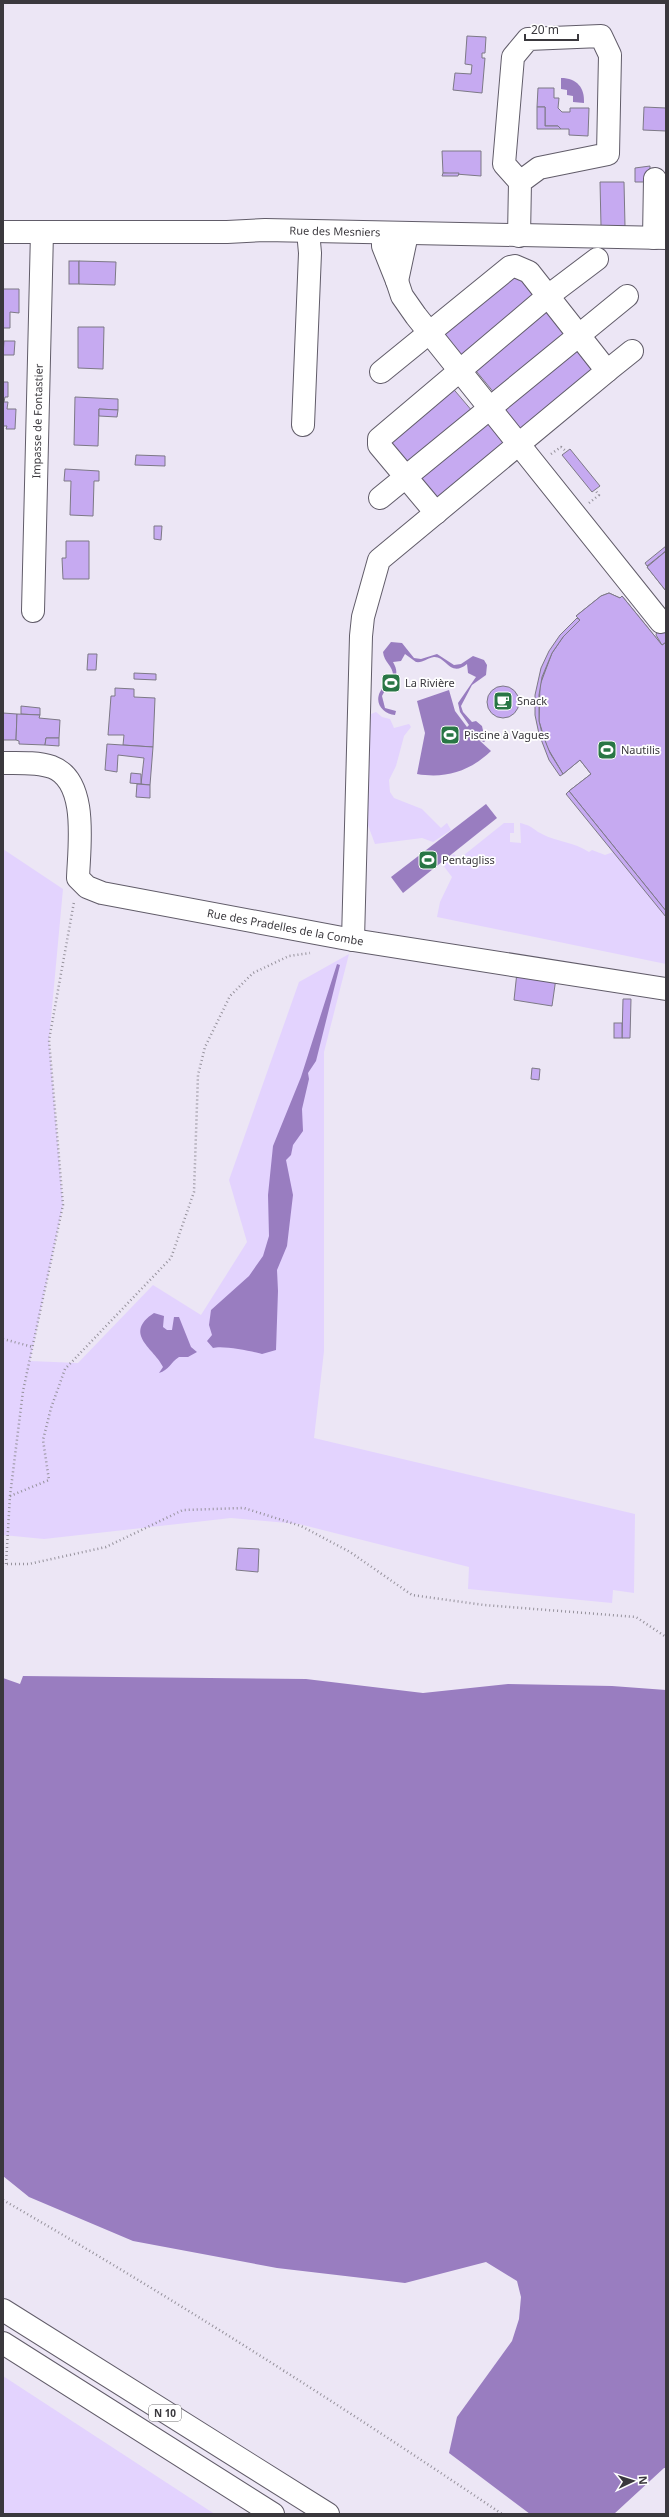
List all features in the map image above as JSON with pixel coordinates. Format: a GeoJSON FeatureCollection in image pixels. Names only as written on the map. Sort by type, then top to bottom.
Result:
{"type":"FeatureCollection","features":[{"type":"Feature","properties":{"kind":"main road"},"geometry":{"type":"LineString","coordinates":[[519,236],[520,182],[504,164],[513,57],[528,39],[601,36],[610,56],[608,154],[539,168],[520,182]]}},
{"type":"Feature","properties":{"kind":"main road"},"geometry":{"type":"LineString","coordinates":[[655,179],[660,238]]}},
{"type":"Feature","properties":{"kind":"main road"},"geometry":{"type":"LineString","coordinates":[[303,425],[310,253],[308,231]]}},
{"type":"Feature","properties":{"kind":"main road","name":"Rue des Mesniers"},"geometry":{"type":"LineString","coordinates":[[3,232],[308,231],[660,238]]}},
{"type":"Feature","properties":{"kind":"main road","name":"Impasse de Fontastier"},"geometry":{"type":"LineString","coordinates":[[33,611],[42,232]]}},
{"type":"Feature","properties":{"kind":"main road"},"geometry":{"type":"LineString","coordinates":[[383,233],[382,246],[402,296],[429,333],[520,443],[661,622]]}},
{"type":"Feature","properties":{"kind":"main road"},"geometry":{"type":"LineString","coordinates":[[397,282],[407,234]]}},
{"type":"Feature","properties":{"kind":"main road"},"geometry":{"type":"LineString","coordinates":[[436,513],[379,445],[379,439],[548,296],[597,259]]}},
{"type":"Feature","properties":{"kind":"main road"},"geometry":{"type":"LineString","coordinates":[[381,372],[510,267],[515,266],[529,272],[607,371]]}},
{"type":"Feature","properties":{"kind":"main road"},"geometry":{"type":"LineString","coordinates":[[380,498],[627,296]]}},
{"type":"Feature","properties":{"kind":"main road"},"geometry":{"type":"LineString","coordinates":[[353,940],[363,617],[379,560],[632,350]]}},
{"type":"Feature","properties":{"kind":"main road"},"geometry":{"type":"LineString","coordinates":[[3,763],[40,764],[53,768],[62,773],[71,784],[79,813],[78,878]]}},
{"type":"Feature","properties":{"kind":"main road","name":"Rue des Pradelles de la Combe"},"geometry":{"type":"LineString","coordinates":[[78,878],[87,887],[102,893],[353,940],[666,989]]}},
{"type":"Feature","properties":{"kind":"main road","name":"N 10"},"geometry":{"type":"LineString","coordinates":[[3,2310],[328,2514]]}},
{"type":"Feature","properties":{"kind":"main road","name":"N 10"},"geometry":{"type":"LineString","coordinates":[[3,2343],[273,2514]]}},
{"type":"Feature","properties":{"kind":"path"},"geometry":{"type":"LineString","coordinates":[[78,878],[49,1040],[63,1205],[23,1391],[10,1496],[4,1564],[29,1564],[106,1547],[183,1510],[244,1508],[301,1526],[350,1552],[412,1595],[484,1605],[636,1617],[666,1637]]}},
{"type":"Feature","properties":{"kind":"path"},"geometry":{"type":"LineString","coordinates":[[10,1496],[49,1480],[43,1440],[51,1408],[65,1369],[170,1258],[194,1192],[198,1075],[205,1048],[230,996],[253,972],[289,956],[311,953]]}},
{"type":"Feature","properties":{"kind":"path"},"geometry":{"type":"LineString","coordinates":[[3,1339],[33,1347]]}},
{"type":"Feature","properties":{"kind":"path"},"geometry":{"type":"LineString","coordinates":[[3,2200],[198,2317],[384,2434],[502,2514]]}},
{"type":"Feature","properties":{"kind":"shaded area"},"geometry":{"type":"Polygon","coordinates":[[[561,78],[567,78],[579,85],[583,93],[584,103],[573,102],[573,96],[567,95],[567,90],[561,89],[561,78]]]}},
{"type":"Feature","properties":{"kind":"shaded area","name":"Piscine à Vagues"},"geometry":{"type":"Polygon","coordinates":[[[391,642],[402,643],[414,658],[421,659],[437,654],[454,665],[461,664],[473,656],[484,660],[487,665],[486,675],[472,685],[461,706],[463,712],[472,722],[476,721],[482,726],[484,735],[487,739],[484,742],[479,740],[491,751],[475,764],[457,772],[448,774],[417,774],[425,733],[417,701],[449,690],[455,711],[467,727],[469,725],[460,712],[458,703],[476,677],[468,673],[467,664],[456,669],[452,668],[438,658],[434,657],[421,662],[416,662],[405,654],[401,661],[393,662],[396,668],[395,677],[382,696],[385,708],[396,711],[395,715],[387,713],[381,708],[378,701],[378,696],[381,690],[393,677],[392,670],[385,659],[383,652],[391,642]]]}},
{"type":"Feature","properties":{"kind":"shaded area"},"geometry":{"type":"Polygon","coordinates":[[[376,712],[382,717],[390,719],[394,728],[409,724],[411,727],[404,736],[396,766],[389,780],[390,792],[394,798],[422,809],[441,828],[447,823],[451,830],[433,842],[422,838],[375,844],[366,820],[369,723],[371,714],[376,712]]]}},
{"type":"Feature","properties":{"kind":"shaded area","name":"Pentagliss"},"geometry":{"type":"Polygon","coordinates":[[[486,804],[497,818],[403,893],[391,877],[486,804]]]}},
{"type":"Feature","properties":{"kind":"shaded area"},"geometry":{"type":"Polygon","coordinates":[[[504,823],[514,823],[514,833],[510,833],[510,842],[521,843],[520,823],[530,826],[548,837],[577,846],[589,852],[592,850],[605,855],[613,852],[666,917],[666,964],[437,917],[440,902],[452,877],[442,864],[454,854],[459,859],[504,823]]]}},
{"type":"Feature","properties":{"kind":"shaded area"},"geometry":{"type":"Polygon","coordinates":[[[3,849],[63,889],[49,1040],[63,1205],[30,1361],[78,1363],[153,1285],[201,1315],[247,1242],[229,1180],[299,982],[349,954],[324,1052],[324,1351],[314,1438],[635,1514],[634,1593],[613,1590],[612,1603],[468,1589],[469,1567],[299,1524],[231,1518],[44,1539],[3,1535],[3,849]]]}},
{"type":"Feature","properties":{"kind":"shaded area"},"geometry":{"type":"Polygon","coordinates":[[[337,964],[340,965],[316,1061],[308,1073],[309,1079],[302,1109],[303,1131],[293,1145],[291,1155],[286,1160],[293,1195],[287,1246],[277,1270],[278,1291],[276,1350],[262,1354],[230,1348],[213,1348],[207,1341],[212,1335],[209,1325],[211,1310],[249,1276],[263,1256],[269,1236],[268,1195],[273,1146],[301,1077],[337,964]]]}},
{"type":"Feature","properties":{"kind":"shaded area"},"geometry":{"type":"Polygon","coordinates":[[[154,1313],[164,1316],[163,1327],[167,1330],[172,1330],[174,1317],[179,1317],[191,1347],[197,1352],[188,1357],[179,1357],[165,1370],[159,1373],[163,1367],[148,1348],[141,1335],[141,1328],[145,1321],[154,1313]]]}},
{"type":"Feature","properties":{"kind":"shaded area"},"geometry":{"type":"Polygon","coordinates":[[[23,1676],[306,1679],[423,1693],[508,1684],[612,1686],[666,1690],[666,2468],[664,2468],[614,2514],[530,2514],[449,2453],[457,2417],[512,2341],[519,2319],[521,2297],[517,2281],[486,2262],[405,2283],[277,2268],[133,2241],[29,2197],[3,2176],[3,1678],[20,1684],[23,1676]]]}},
{"type":"Feature","properties":{"kind":"shaded area"},"geometry":{"type":"Polygon","coordinates":[[[3,2376],[210,2511],[215,2514],[3,2514],[3,2376]]]}},
{"type":"Feature","properties":{"kind":"building"},"geometry":{"type":"Polygon","coordinates":[[[467,36],[486,37],[485,53],[482,53],[482,58],[485,58],[482,93],[453,90],[455,73],[471,74],[472,65],[465,64],[467,36]]]}},
{"type":"Feature","properties":{"kind":"building"},"geometry":{"type":"Polygon","coordinates":[[[538,88],[554,88],[554,98],[559,98],[558,108],[562,112],[570,112],[570,108],[589,108],[588,136],[569,135],[569,129],[561,129],[558,126],[545,126],[545,107],[537,107],[538,88]]]}},
{"type":"Feature","properties":{"kind":"building"},"geometry":{"type":"Polygon","coordinates":[[[537,107],[545,107],[545,126],[558,126],[561,129],[537,129],[537,107]]]}},
{"type":"Feature","properties":{"kind":"building"},"geometry":{"type":"Polygon","coordinates":[[[644,107],[666,108],[666,131],[643,130],[644,107]]]}},
{"type":"Feature","properties":{"kind":"building"},"geometry":{"type":"Polygon","coordinates":[[[442,151],[481,151],[481,176],[443,173],[442,151]]]}},
{"type":"Feature","properties":{"kind":"building"},"geometry":{"type":"Polygon","coordinates":[[[650,166],[650,182],[635,182],[635,168],[650,166]]]}},
{"type":"Feature","properties":{"kind":"building"},"geometry":{"type":"Polygon","coordinates":[[[443,173],[459,173],[458,176],[442,176],[443,173]]]}},
{"type":"Feature","properties":{"kind":"building"},"geometry":{"type":"Polygon","coordinates":[[[600,182],[624,182],[625,226],[601,226],[600,182]]]}},
{"type":"Feature","properties":{"kind":"building"},"geometry":{"type":"Polygon","coordinates":[[[69,261],[79,261],[79,284],[69,284],[69,261]]]}},
{"type":"Feature","properties":{"kind":"building"},"geometry":{"type":"Polygon","coordinates":[[[79,261],[116,262],[115,285],[79,284],[79,261]]]}},
{"type":"Feature","properties":{"kind":"building"},"geometry":{"type":"Polygon","coordinates":[[[518,269],[541,297],[464,360],[441,331],[518,269]]]}},
{"type":"Feature","properties":{"kind":"building"},"geometry":{"type":"Polygon","coordinates":[[[3,289],[19,289],[19,313],[10,312],[10,328],[3,328],[3,289]]]}},
{"type":"Feature","properties":{"kind":"building"},"geometry":{"type":"Polygon","coordinates":[[[550,303],[572,331],[495,394],[472,366],[550,303]]]}},
{"type":"Feature","properties":{"kind":"building"},"geometry":{"type":"Polygon","coordinates":[[[78,327],[104,327],[103,369],[78,368],[78,327]]]}},
{"type":"Feature","properties":{"kind":"building"},"geometry":{"type":"Polygon","coordinates":[[[4,341],[15,341],[14,355],[3,355],[4,341]]]}},
{"type":"Feature","properties":{"kind":"building"},"geometry":{"type":"Polygon","coordinates":[[[577,345],[600,373],[522,436],[499,407],[577,345]]]}},
{"type":"Feature","properties":{"kind":"building"},"geometry":{"type":"Polygon","coordinates":[[[3,382],[8,382],[8,397],[5,397],[4,402],[8,402],[7,409],[16,409],[15,429],[6,429],[7,426],[3,426],[3,382]]]}},
{"type":"Feature","properties":{"kind":"building"},"geometry":{"type":"Polygon","coordinates":[[[450,385],[473,412],[407,467],[384,440],[450,385]]]}},
{"type":"Feature","properties":{"kind":"building"},"geometry":{"type":"Polygon","coordinates":[[[75,397],[118,399],[118,410],[99,409],[98,446],[74,445],[75,397]]]}},
{"type":"Feature","properties":{"kind":"building"},"geometry":{"type":"Polygon","coordinates":[[[99,409],[118,410],[117,417],[99,416],[99,409]]]}},
{"type":"Feature","properties":{"kind":"building"},"geometry":{"type":"Polygon","coordinates":[[[484,419],[507,446],[436,505],[414,478],[484,419]]]}},
{"type":"Feature","properties":{"kind":"building"},"geometry":{"type":"Polygon","coordinates":[[[570,449],[600,486],[592,492],[562,455],[570,449]]]}},
{"type":"Feature","properties":{"kind":"building"},"geometry":{"type":"Polygon","coordinates":[[[136,455],[165,456],[165,466],[135,465],[136,455]]]}},
{"type":"Feature","properties":{"kind":"building"},"geometry":{"type":"Polygon","coordinates":[[[65,469],[99,471],[99,481],[94,481],[93,516],[70,515],[71,481],[64,481],[65,469]]]}},
{"type":"Feature","properties":{"kind":"building"},"geometry":{"type":"Polygon","coordinates":[[[154,526],[162,526],[161,540],[154,539],[154,526]]]}},
{"type":"Feature","properties":{"kind":"building"},"geometry":{"type":"Polygon","coordinates":[[[66,541],[89,541],[89,579],[63,579],[62,558],[66,558],[66,541]]]}},
{"type":"Feature","properties":{"kind":"building"},"geometry":{"type":"Polygon","coordinates":[[[666,546],[666,551],[647,566],[645,563],[666,546]]]}},
{"type":"Feature","properties":{"kind":"building"},"geometry":{"type":"Polygon","coordinates":[[[666,551],[666,591],[647,567],[666,551]]]}},
{"type":"Feature","properties":{"kind":"building"},"geometry":{"type":"Polygon","coordinates":[[[666,551],[666,591],[647,567],[666,551]]]}},
{"type":"Feature","properties":{"kind":"building","name":"Nautilis"},"geometry":{"type":"Polygon","coordinates":[[[609,593],[620,598],[622,596],[662,645],[666,642],[666,680],[660,672],[637,691],[648,706],[666,691],[666,911],[569,791],[591,774],[580,760],[563,774],[547,747],[539,721],[540,685],[552,653],[563,637],[580,620],[576,616],[601,596],[609,593]]]}},
{"type":"Feature","properties":{"kind":"building","name":"Nautilis"},"geometry":{"type":"Polygon","coordinates":[[[609,593],[620,598],[622,596],[662,645],[666,642],[666,911],[569,791],[591,774],[580,760],[563,774],[547,747],[539,721],[540,685],[552,653],[563,637],[580,620],[576,616],[601,596],[609,593]]]}},
{"type":"Feature","properties":{"kind":"building"},"geometry":{"type":"Polygon","coordinates":[[[577,618],[580,620],[563,637],[552,653],[542,677],[539,695],[539,721],[542,733],[550,753],[563,774],[560,776],[549,760],[539,734],[535,715],[535,695],[541,668],[549,651],[560,635],[577,618]]]}},
{"type":"Feature","properties":{"kind":"building"},"geometry":{"type":"Polygon","coordinates":[[[666,618],[666,642],[662,645],[656,635],[658,626],[666,618]]]}},
{"type":"Feature","properties":{"kind":"building"},"geometry":{"type":"Polygon","coordinates":[[[88,654],[97,654],[96,670],[87,670],[88,654]]]}},
{"type":"Feature","properties":{"kind":"building"},"geometry":{"type":"Polygon","coordinates":[[[134,673],[156,674],[156,680],[134,679],[134,673]]]}},
{"type":"Feature","properties":{"kind":"building","name":"Snack"},"geometry":{"type":"Polygon","coordinates":[[[503,686],[509,687],[516,693],[519,702],[518,708],[512,715],[503,718],[497,717],[490,711],[487,702],[488,696],[494,689],[503,686]]]}},
{"type":"Feature","properties":{"kind":"building"},"geometry":{"type":"Polygon","coordinates":[[[115,688],[134,689],[134,697],[155,698],[153,747],[123,745],[124,735],[108,735],[111,696],[115,696],[115,688]]]}},
{"type":"Feature","properties":{"kind":"building"},"geometry":{"type":"Polygon","coordinates":[[[21,706],[40,708],[40,715],[21,714],[21,706]]]}},
{"type":"Feature","properties":{"kind":"building"},"geometry":{"type":"Polygon","coordinates":[[[3,713],[17,714],[16,740],[3,740],[3,713]]]}},
{"type":"Feature","properties":{"kind":"building"},"geometry":{"type":"Polygon","coordinates":[[[17,714],[40,715],[39,718],[60,720],[59,738],[46,738],[45,745],[19,744],[19,741],[16,740],[17,714]]]}},
{"type":"Feature","properties":{"kind":"building"},"geometry":{"type":"Polygon","coordinates":[[[46,738],[59,738],[59,746],[45,745],[46,738]]]}},
{"type":"Feature","properties":{"kind":"building"},"geometry":{"type":"Polygon","coordinates":[[[107,744],[153,747],[150,785],[141,784],[144,758],[118,755],[117,772],[105,770],[107,744]]]}},
{"type":"Feature","properties":{"kind":"building"},"geometry":{"type":"Polygon","coordinates":[[[131,773],[141,774],[141,784],[130,783],[131,773]]]}},
{"type":"Feature","properties":{"kind":"building"},"geometry":{"type":"Polygon","coordinates":[[[137,784],[150,785],[150,798],[136,797],[137,784]]]}},
{"type":"Feature","properties":{"kind":"building"},"geometry":{"type":"Polygon","coordinates":[[[569,791],[666,911],[666,917],[566,794],[569,791]]]}},
{"type":"Feature","properties":{"kind":"building"},"geometry":{"type":"Polygon","coordinates":[[[517,972],[556,978],[552,1006],[514,1000],[517,972]]]}},
{"type":"Feature","properties":{"kind":"building"},"geometry":{"type":"Polygon","coordinates":[[[623,999],[631,999],[630,1038],[622,1038],[623,999]]]}},
{"type":"Feature","properties":{"kind":"building"},"geometry":{"type":"Polygon","coordinates":[[[614,1023],[622,1023],[622,1038],[614,1038],[614,1023]]]}},
{"type":"Feature","properties":{"kind":"building"},"geometry":{"type":"Polygon","coordinates":[[[532,1068],[540,1069],[539,1080],[531,1079],[532,1068]]]}},
{"type":"Feature","properties":{"kind":"building"},"geometry":{"type":"Polygon","coordinates":[[[238,1548],[259,1549],[258,1572],[236,1570],[238,1548]]]}},
{"type":"Feature","properties":{"kind":"place","name":"La Rivière"},"geometry":{"type":"Point","coordinates":[391,683]}},
{"type":"Feature","properties":{"kind":"place","name":"Snack"},"geometry":{"type":"Point","coordinates":[503,701]}},
{"type":"Feature","properties":{"kind":"place","name":"Piscine à Vagues"},"geometry":{"type":"Point","coordinates":[450,735]}},
{"type":"Feature","properties":{"kind":"place","name":"Nautilis"},"geometry":{"type":"Point","coordinates":[607,750]}},
{"type":"Feature","properties":{"kind":"place","name":"Pentagliss"},"geometry":{"type":"Point","coordinates":[428,860]}}]}
